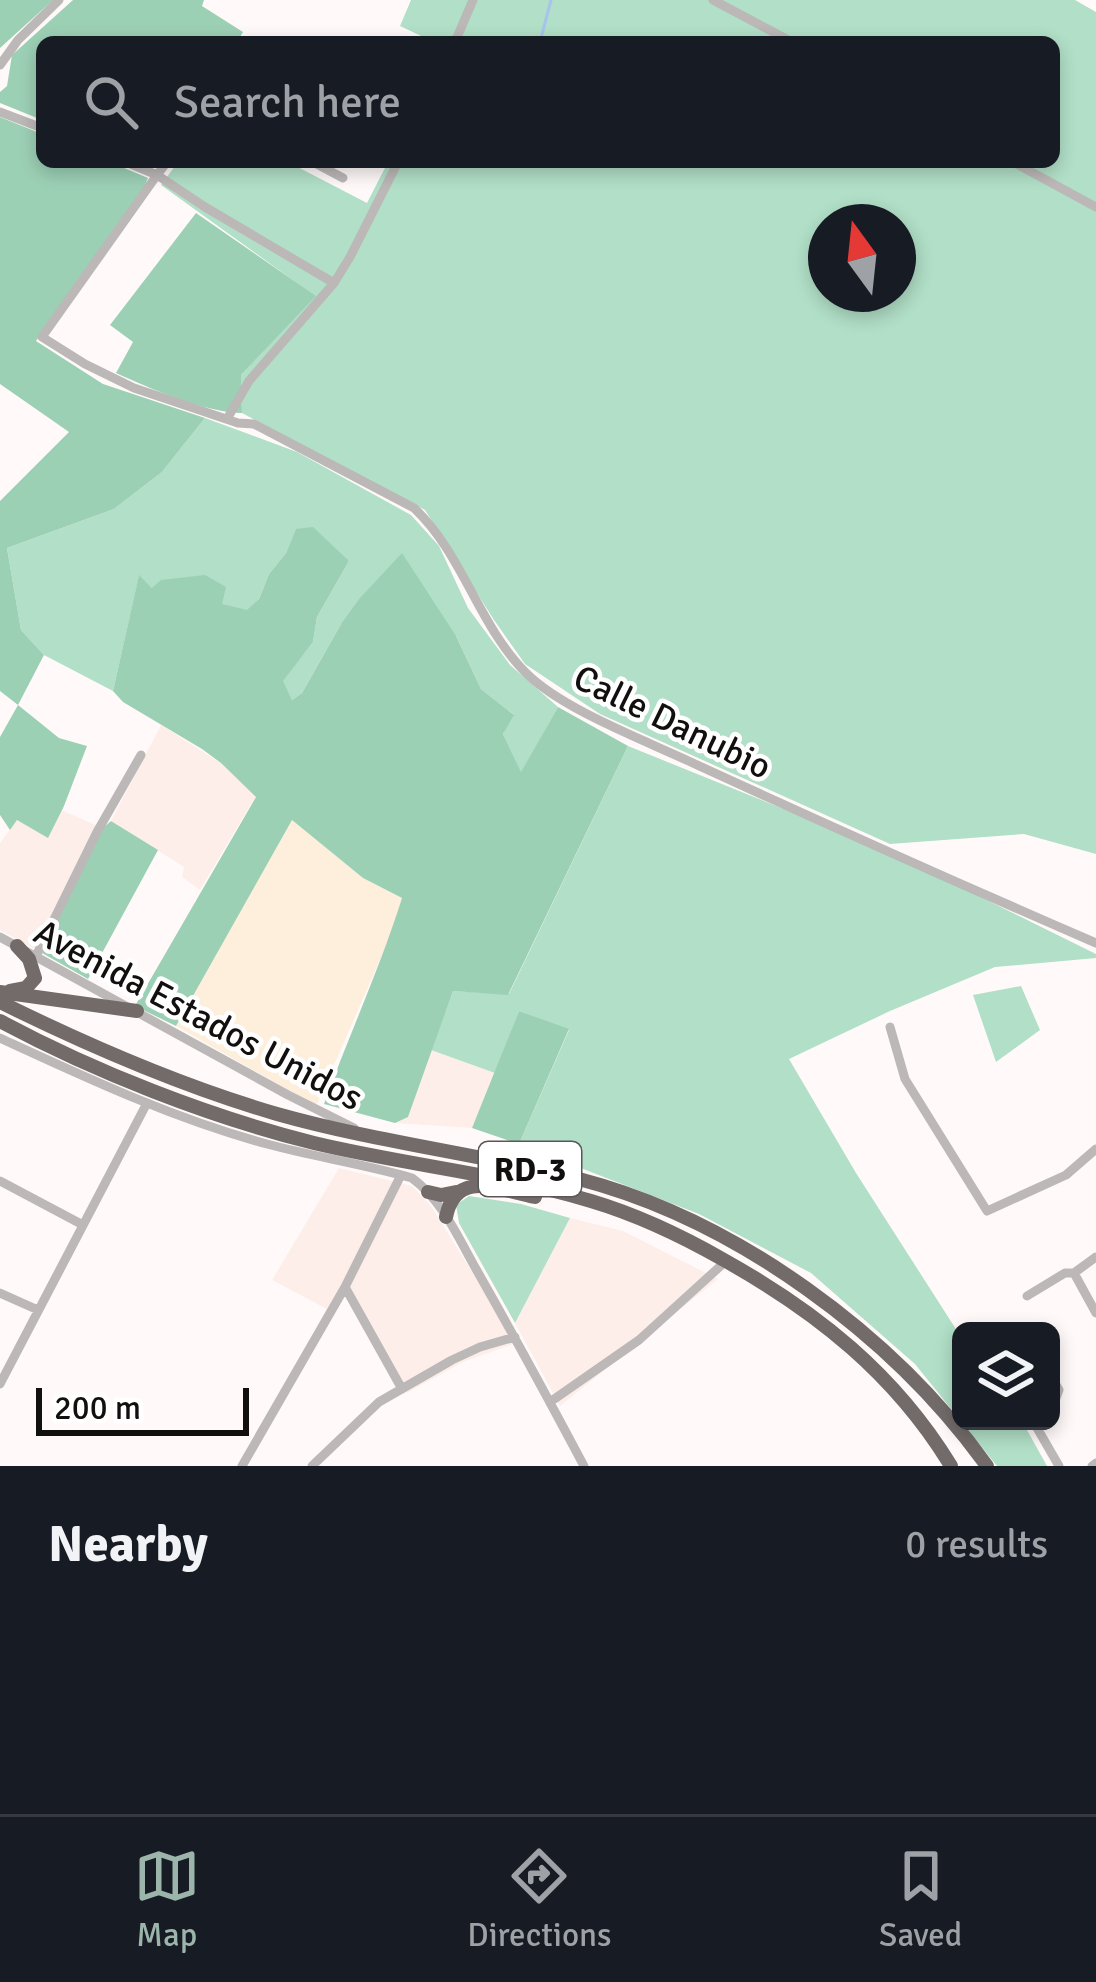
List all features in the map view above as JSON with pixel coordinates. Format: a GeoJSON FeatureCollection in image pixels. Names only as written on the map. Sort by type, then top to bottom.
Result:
{"type":"FeatureCollection","features":[{"type":"Feature","properties":{"kind":"highway"},"geometry":{"type":"LineString","coordinates":[[1,996],[26,988],[34,978],[28,959],[17,946]]}},
{"type":"Feature","properties":{"kind":"highway"},"geometry":{"type":"LineString","coordinates":[[1,996],[137,1011]]}},
{"type":"Feature","properties":{"kind":"highway","name":"RD-3"},"geometry":{"type":"LineString","coordinates":[[1,996],[88,1045],[276,1114],[580,1180],[655,1205],[728,1240],[805,1288],[866,1337],[936,1404],[987,1466]]}},
{"type":"Feature","properties":{"kind":"highway","name":"RD-3"},"geometry":{"type":"LineString","coordinates":[[0,1021],[84,1062],[266,1128],[355,1152],[592,1201],[687,1239],[778,1291],[843,1340],[895,1391],[951,1466]]}},
{"type":"Feature","properties":{"kind":"highway"},"geometry":{"type":"LineString","coordinates":[[428,1192],[441,1195],[475,1185],[591,1209],[656,1234],[687,1239]]}},
{"type":"Feature","properties":{"kind":"highway"},"geometry":{"type":"LineString","coordinates":[[446,1217],[456,1192]]}},
{"type":"Feature","properties":{"kind":"street"},"geometry":{"type":"LineString","coordinates":[[0,60],[59,0]]}},
{"type":"Feature","properties":{"kind":"street"},"geometry":{"type":"LineString","coordinates":[[458,36],[473,0]]}},
{"type":"Feature","properties":{"kind":"street"},"geometry":{"type":"LineString","coordinates":[[713,0],[781,36]]}},
{"type":"Feature","properties":{"kind":"street"},"geometry":{"type":"LineString","coordinates":[[0,112],[36,126]]}},
{"type":"Feature","properties":{"kind":"street"},"geometry":{"type":"LineString","coordinates":[[141,168],[334,283]]}},
{"type":"Feature","properties":{"kind":"street"},"geometry":{"type":"LineString","coordinates":[[158,175],[163,168]]}},
{"type":"Feature","properties":{"kind":"street"},"geometry":{"type":"LineString","coordinates":[[324,168],[343,178]]}},
{"type":"Feature","properties":{"kind":"street"},"geometry":{"type":"LineString","coordinates":[[227,419],[249,381],[334,283],[395,168]]}},
{"type":"Feature","properties":{"kind":"street"},"geometry":{"type":"LineString","coordinates":[[1024,168],[1096,207]]}},
{"type":"Feature","properties":{"kind":"street","name":"Calle Danubio"},"geometry":{"type":"LineString","coordinates":[[158,175],[42,337],[134,388],[254,424],[415,508],[434,526],[490,627],[528,675],[575,707],[1096,943]]}},
{"type":"Feature","properties":{"kind":"street"},"geometry":{"type":"LineString","coordinates":[[36,956],[141,755]]}},
{"type":"Feature","properties":{"kind":"street","name":"Avenida Estados Unidos"},"geometry":{"type":"LineString","coordinates":[[0,937],[373,1137]]}},
{"type":"Feature","properties":{"kind":"street"},"geometry":{"type":"LineString","coordinates":[[890,1027],[905,1079],[988,1211],[1066,1175],[1096,1149]]}},
{"type":"Feature","properties":{"kind":"street","name":"Avenida Estados Unidos"},"geometry":{"type":"LineString","coordinates":[[0,1038],[147,1103],[267,1144],[412,1178],[446,1217],[584,1466]]}},
{"type":"Feature","properties":{"kind":"street"},"geometry":{"type":"LineString","coordinates":[[0,1384],[5,1360],[38,1310],[147,1103]]}},
{"type":"Feature","properties":{"kind":"street"},"geometry":{"type":"LineString","coordinates":[[242,1466],[345,1287],[401,1174]]}},
{"type":"Feature","properties":{"kind":"street"},"geometry":{"type":"LineString","coordinates":[[0,1181],[83,1225]]}},
{"type":"Feature","properties":{"kind":"street"},"geometry":{"type":"LineString","coordinates":[[1027,1296],[1096,1257]]}},
{"type":"Feature","properties":{"kind":"street"},"geometry":{"type":"LineString","coordinates":[[550,1402],[639,1340],[726,1261]]}},
{"type":"Feature","properties":{"kind":"street"},"geometry":{"type":"LineString","coordinates":[[1073,1273],[1096,1312]]}},
{"type":"Feature","properties":{"kind":"street"},"geometry":{"type":"LineString","coordinates":[[345,1287],[402,1389]]}},
{"type":"Feature","properties":{"kind":"street"},"geometry":{"type":"LineString","coordinates":[[0,1293],[38,1310]]}},
{"type":"Feature","properties":{"kind":"street"},"geometry":{"type":"LineString","coordinates":[[312,1466],[379,1402],[467,1353],[515,1337]]}},
{"type":"Feature","properties":{"kind":"street"},"geometry":{"type":"LineString","coordinates":[[1038,1430],[1059,1466]]}},
{"type":"Feature","properties":{"kind":"shaded area"},"geometry":{"type":"Polygon","coordinates":[[[161,725],[221,763],[256,796],[200,890],[182,877],[184,867],[111,821],[161,725]]]}},
{"type":"Feature","properties":{"kind":"shaded area"},"geometry":{"type":"Polygon","coordinates":[[[61,810],[103,828],[42,953],[0,930],[0,843],[17,820],[61,810]]]}},
{"type":"Feature","properties":{"kind":"shaded area"},"geometry":{"type":"Polygon","coordinates":[[[291,819],[363,878],[402,898],[390,937],[316,1106],[176,1026],[291,819]]]}},
{"type":"Feature","properties":{"kind":"shaded area"},"geometry":{"type":"Polygon","coordinates":[[[431,1050],[495,1073],[472,1128],[395,1123],[408,1116],[431,1050]]]}},
{"type":"Feature","properties":{"kind":"shaded area"},"geometry":{"type":"Polygon","coordinates":[[[339,1168],[412,1186],[431,1206],[516,1343],[463,1362],[407,1393],[345,1279],[327,1309],[272,1280],[339,1168]]]}},
{"type":"Feature","properties":{"kind":"shaded area"},"geometry":{"type":"Polygon","coordinates":[[[570,1218],[623,1231],[718,1279],[560,1406],[515,1323],[570,1218]]]}},
{"type":"Feature","properties":{"kind":"green space"},"geometry":{"type":"Polygon","coordinates":[[[0,0],[53,0],[0,48],[0,0]]]}},
{"type":"Feature","properties":{"kind":"green space"},"geometry":{"type":"Polygon","coordinates":[[[73,0],[204,0],[202,6],[243,32],[241,36],[36,36],[36,118],[0,103],[12,55],[73,0]]]}},
{"type":"Feature","properties":{"kind":"green space"},"geometry":{"type":"Polygon","coordinates":[[[411,0],[1075,0],[1096,12],[1096,854],[1024,834],[890,844],[600,714],[525,664],[425,510],[242,413],[241,375],[315,296],[161,185],[174,168],[300,168],[367,203],[385,168],[1060,168],[1060,36],[421,36],[400,26],[411,0]]]}},
{"type":"Feature","properties":{"kind":"green space"},"geometry":{"type":"Polygon","coordinates":[[[0,117],[36,132],[36,168],[124,168],[148,178],[36,341],[103,384],[205,418],[162,472],[114,509],[7,548],[21,630],[44,655],[18,705],[0,691],[0,501],[69,432],[0,384],[0,117]]]}},
{"type":"Feature","properties":{"kind":"green space"},"geometry":{"type":"Polygon","coordinates":[[[196,213],[316,296],[241,375],[242,413],[195,404],[116,373],[133,342],[110,325],[196,213]]]}},
{"type":"Feature","properties":{"kind":"green space"},"geometry":{"type":"Polygon","coordinates":[[[205,418],[297,452],[411,515],[439,546],[468,608],[510,665],[558,707],[521,773],[503,734],[513,714],[481,689],[456,636],[341,624],[302,693],[292,700],[282,681],[313,642],[317,617],[349,561],[296,530],[259,599],[247,611],[152,588],[139,576],[113,691],[44,655],[21,630],[7,548],[114,509],[162,472],[205,418]]]}},
{"type":"Feature","properties":{"kind":"green space"},"geometry":{"type":"Polygon","coordinates":[[[313,527],[349,561],[317,617],[313,642],[283,681],[292,700],[302,693],[360,598],[402,553],[456,636],[481,689],[514,715],[503,734],[521,772],[558,707],[628,746],[508,995],[453,991],[408,1117],[395,1123],[324,1104],[402,898],[363,878],[292,820],[176,1026],[135,1006],[256,797],[221,763],[123,702],[113,691],[139,575],[152,588],[161,580],[205,575],[226,587],[222,604],[247,610],[259,599],[296,529],[313,527]]]}},
{"type":"Feature","properties":{"kind":"green space"},"geometry":{"type":"Polygon","coordinates":[[[18,705],[59,738],[87,746],[48,838],[17,820],[10,830],[0,815],[0,737],[18,705]]]}},
{"type":"Feature","properties":{"kind":"green space"},"geometry":{"type":"Polygon","coordinates":[[[628,746],[890,852],[1096,954],[1096,958],[995,967],[789,1059],[952,1323],[952,1410],[915,1364],[811,1273],[699,1214],[519,1144],[569,1030],[519,1011],[495,1073],[431,1050],[453,991],[509,994],[628,746]]]}},
{"type":"Feature","properties":{"kind":"green space"},"geometry":{"type":"Polygon","coordinates":[[[111,821],[158,850],[88,979],[42,953],[103,828],[111,821]]]}},
{"type":"Feature","properties":{"kind":"green space"},"geometry":{"type":"Polygon","coordinates":[[[1021,986],[1040,1030],[996,1062],[973,995],[1021,986]]]}},
{"type":"Feature","properties":{"kind":"green space"},"geometry":{"type":"Polygon","coordinates":[[[519,1011],[569,1029],[519,1144],[472,1128],[519,1011]]]}},
{"type":"Feature","properties":{"kind":"green space"},"geometry":{"type":"Polygon","coordinates":[[[469,1196],[570,1218],[515,1323],[459,1223],[456,1205],[469,1196]]]}},
{"type":"Feature","properties":{"kind":"green space"},"geometry":{"type":"Polygon","coordinates":[[[968,1430],[1027,1430],[1047,1466],[997,1466],[968,1430]]]}},
{"type":"Feature","properties":{"kind":"waterway"},"geometry":{"type":"LineString","coordinates":[[542,36],[551,0]]}}]}
